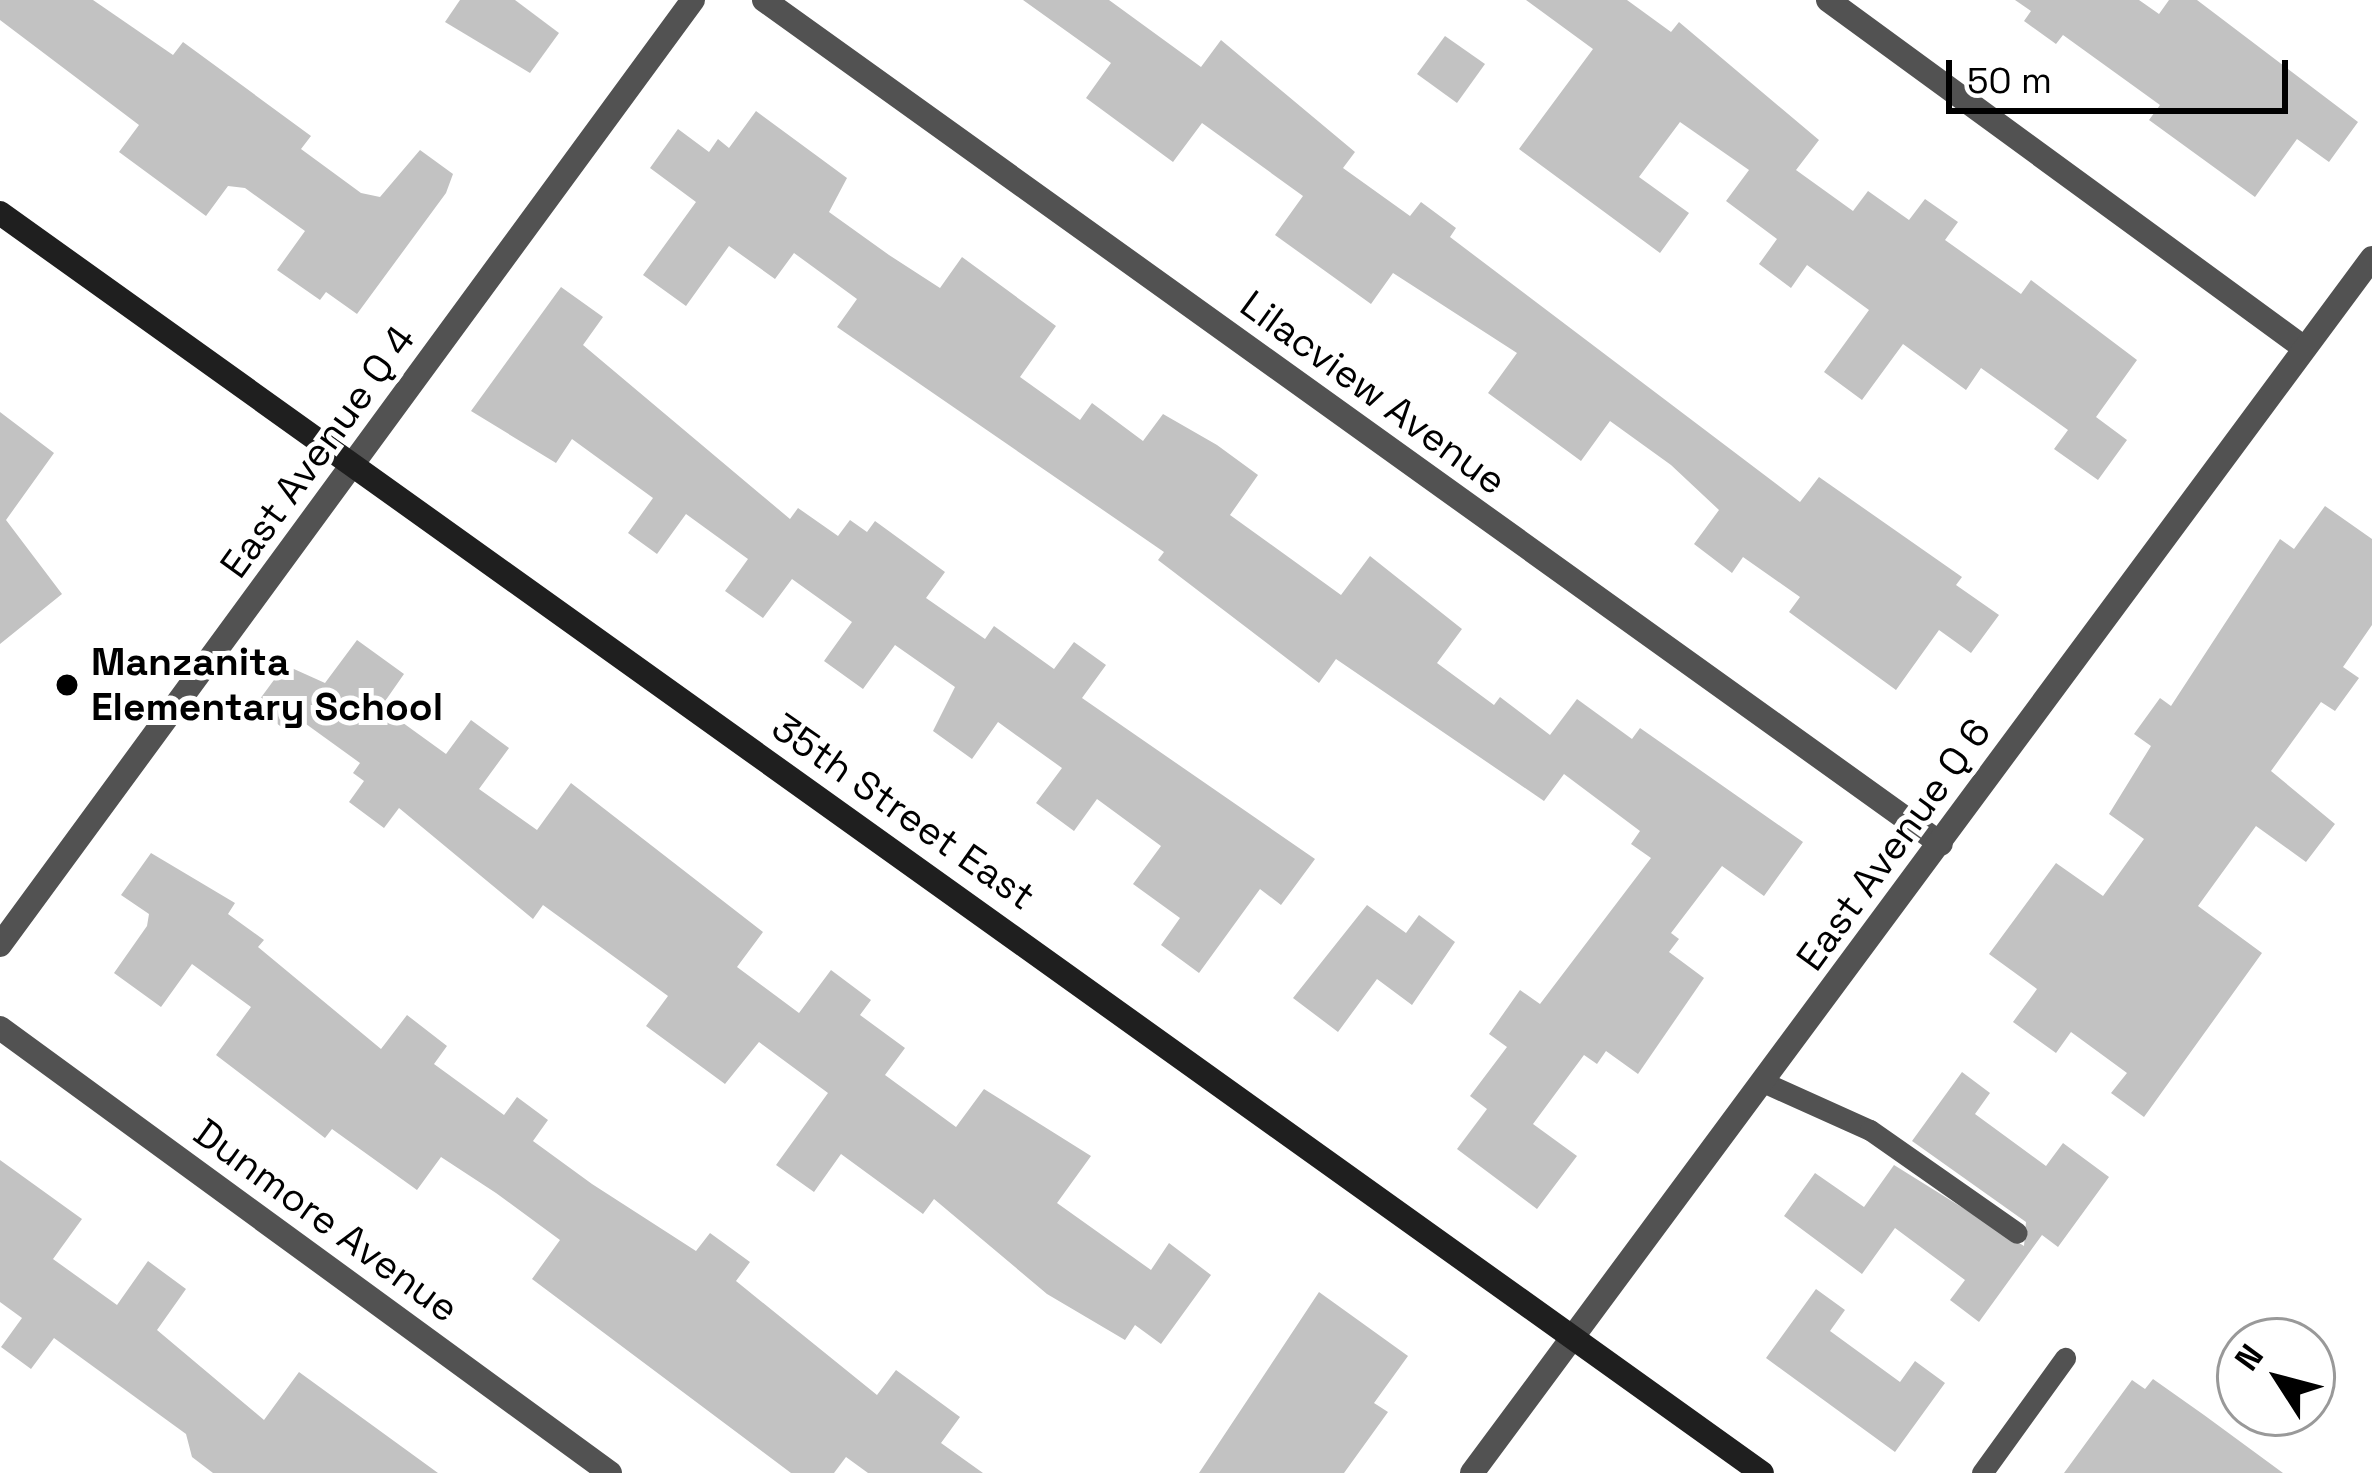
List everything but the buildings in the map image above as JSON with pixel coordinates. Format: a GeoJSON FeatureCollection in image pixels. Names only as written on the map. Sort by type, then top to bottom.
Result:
{"type":"FeatureCollection","features":[{"type":"Feature","properties":{"kind":"street","name":"East Avenue Q 4"},"geometry":{"type":"LineString","coordinates":[[0,945],[693,0]]}},
{"type":"Feature","properties":{"kind":"street","name":"Lilacview Avenue"},"geometry":{"type":"LineString","coordinates":[[764,0],[1941,844]]}},
{"type":"Feature","properties":{"kind":"street"},"geometry":{"type":"LineString","coordinates":[[1828,0],[2302,347]]}},
{"type":"Feature","properties":{"kind":"street","name":"35th Street East"},"geometry":{"type":"LineString","coordinates":[[0,213],[1575,1334],[1762,1473]]}},
{"type":"Feature","properties":{"kind":"street","name":"East Avenue Q 6"},"geometry":{"type":"LineString","coordinates":[[1472,1473],[2372,258]]}},
{"type":"Feature","properties":{"kind":"street","name":"Dunmore Avenue"},"geometry":{"type":"LineString","coordinates":[[0,1028],[610,1473]]}},
{"type":"Feature","properties":{"kind":"lane"},"geometry":{"type":"LineString","coordinates":[[1763,1082],[1870,1130],[2018,1233]]}},
{"type":"Feature","properties":{"kind":"lane"},"geometry":{"type":"LineString","coordinates":[[1982,1473],[2065,1358]]}},
{"type":"Feature","properties":{"kind":"place","name":"Manzanita Elementary School"},"geometry":{"type":"Point","coordinates":[67,685]}}]}
